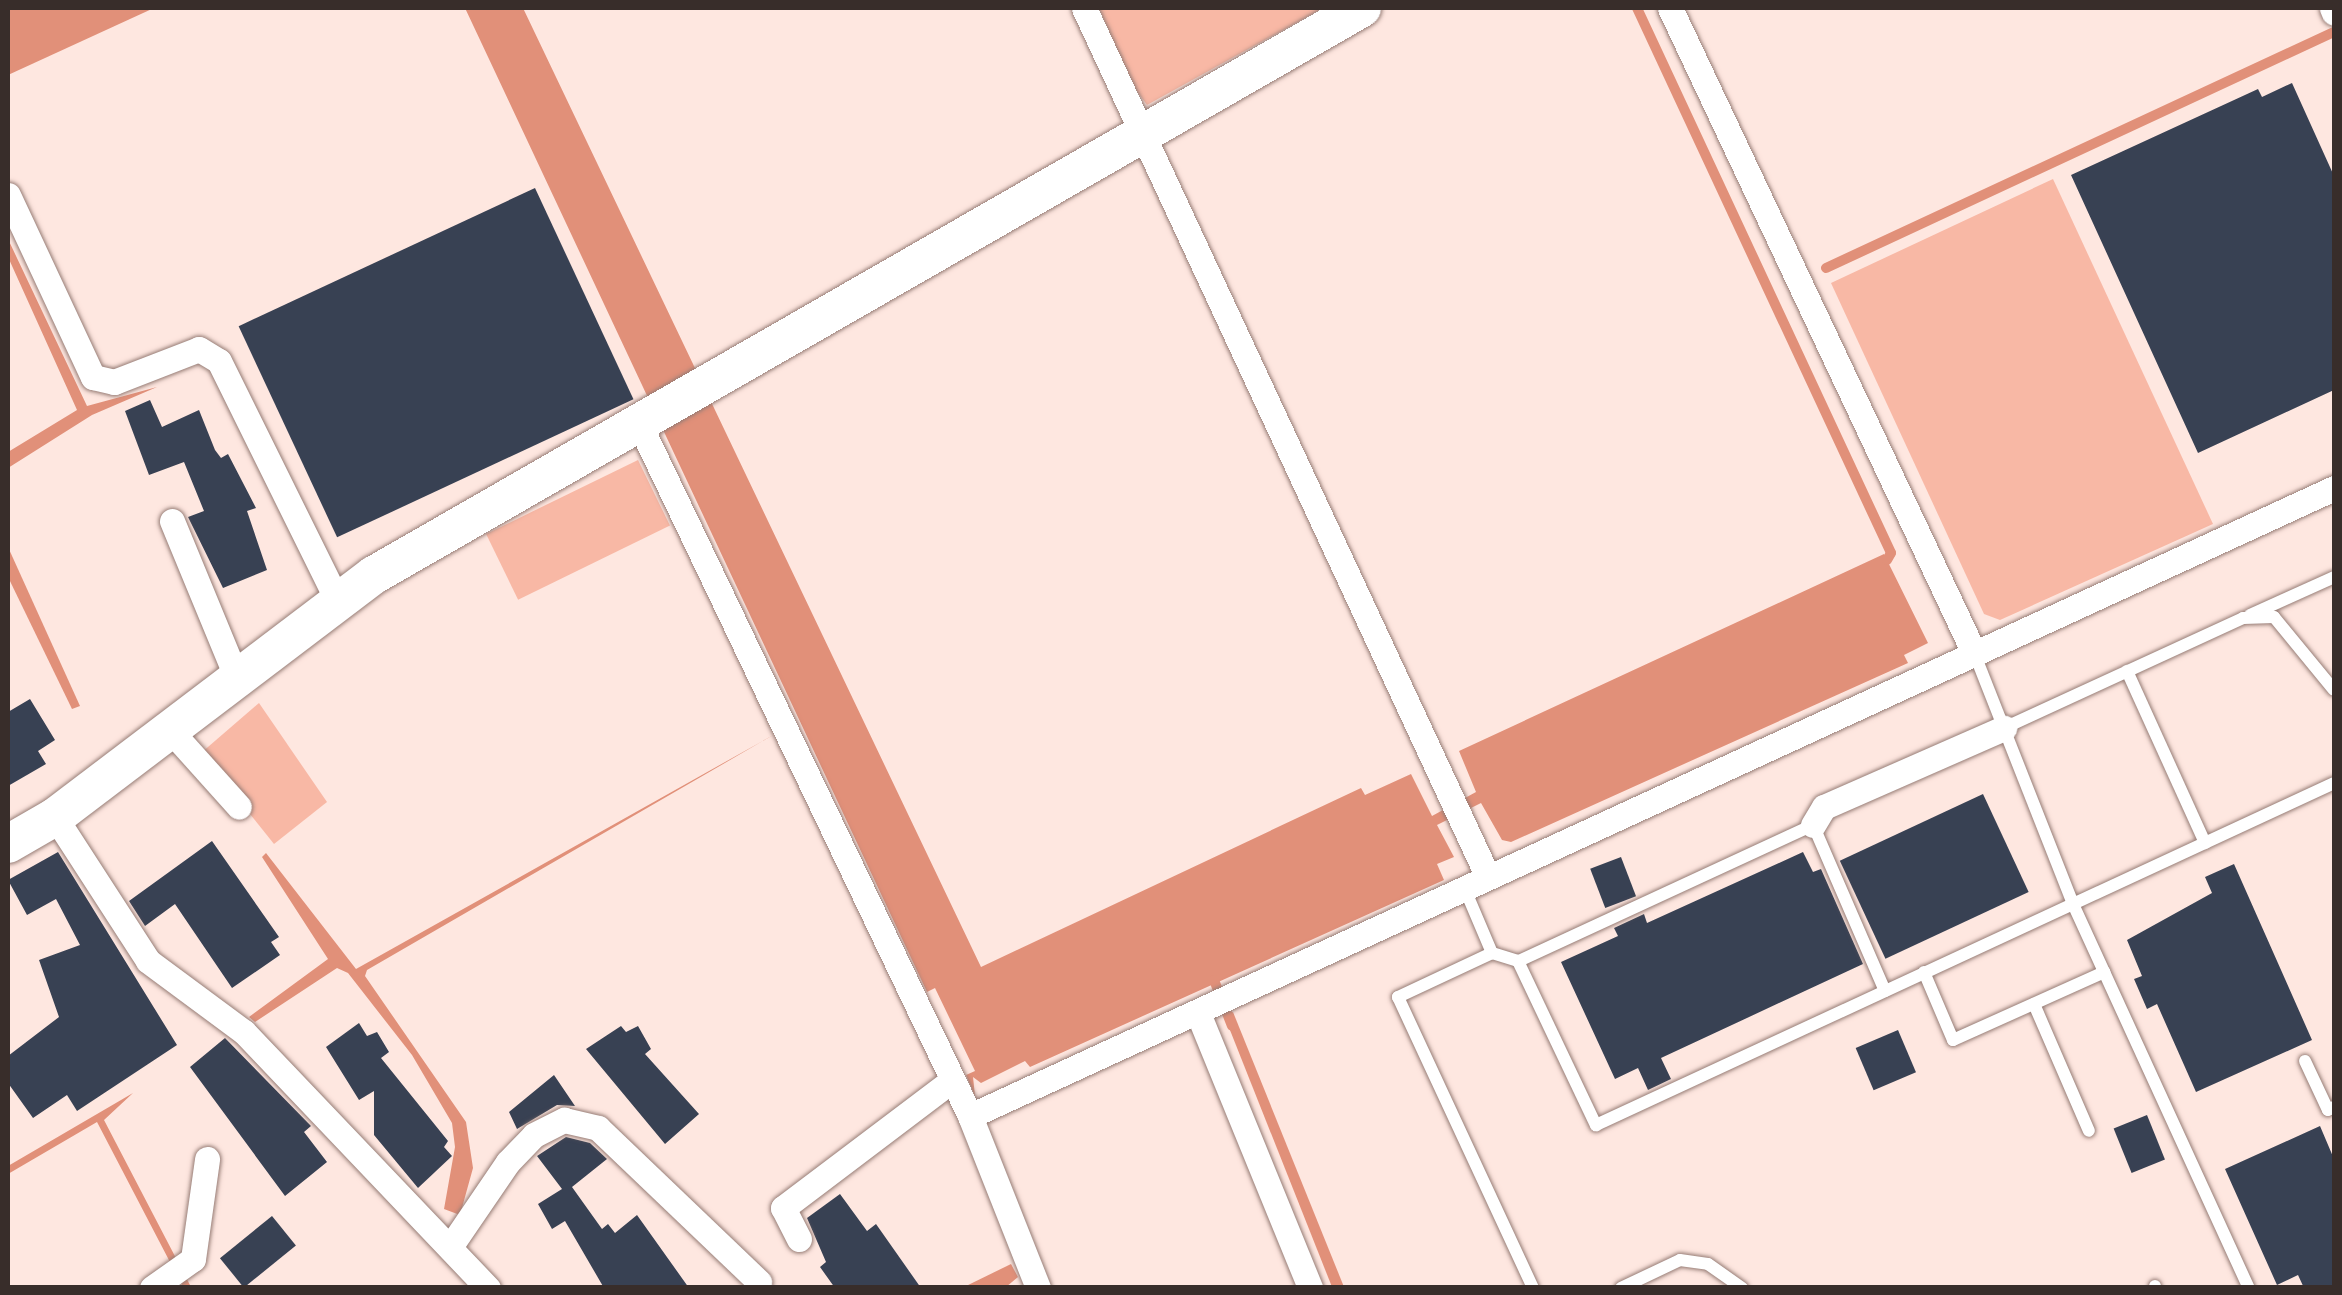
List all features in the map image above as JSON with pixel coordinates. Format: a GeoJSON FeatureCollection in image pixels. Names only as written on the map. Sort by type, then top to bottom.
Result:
{"type":"FeatureCollection","features":[{"type":"Feature","properties":{"kind":"street"},"geometry":{"type":"LineString","coordinates":[[1084,8],[1476,881]]}},
{"type":"Feature","properties":{"kind":"street"},"geometry":{"type":"LineString","coordinates":[[10,836],[55,817],[338,602],[643,415],[1362,8]]}},
{"type":"Feature","properties":{"kind":"street"},"geometry":{"type":"LineString","coordinates":[[1670,8],[1975,654]]}},
{"type":"Feature","properties":{"kind":"street"},"geometry":{"type":"LineString","coordinates":[[8,195],[93,377],[114,382],[199,349],[219,361],[338,602]]}},
{"type":"Feature","properties":{"kind":"street"},"geometry":{"type":"LineString","coordinates":[[643,415],[970,1116],[1038,1288]]}},
{"type":"Feature","properties":{"kind":"street"},"geometry":{"type":"LineString","coordinates":[[970,1116],[2334,488]]}},
{"type":"Feature","properties":{"kind":"street"},"geometry":{"type":"LineString","coordinates":[[172,521],[236,679]]}},
{"type":"Feature","properties":{"kind":"street"},"geometry":{"type":"LineString","coordinates":[[1813,824],[1824,807],[2004,728]]}},
{"type":"Feature","properties":{"kind":"street"},"geometry":{"type":"LineString","coordinates":[[170,730],[240,808]]}},
{"type":"Feature","properties":{"kind":"street"},"geometry":{"type":"LineString","coordinates":[[55,817],[148,961],[244,1032],[488,1288]]}},
{"type":"Feature","properties":{"kind":"street"},"geometry":{"type":"LineString","coordinates":[[1198,1014],[1310,1288]]}},
{"type":"Feature","properties":{"kind":"street"},"geometry":{"type":"LineString","coordinates":[[799,1239],[783,1208],[952,1080]]}},
{"type":"Feature","properties":{"kind":"street"},"geometry":{"type":"LineString","coordinates":[[450,1247],[508,1162],[534,1135],[564,1120],[598,1128],[758,1282]]}},
{"type":"Feature","properties":{"kind":"street"},"geometry":{"type":"LineString","coordinates":[[152,1288],[193,1259],[208,1159]]}},
{"type":"Feature","properties":{"kind":"lane"},"geometry":{"type":"LineString","coordinates":[[2004,728],[2334,577]]}},
{"type":"Feature","properties":{"kind":"lane"},"geometry":{"type":"LineString","coordinates":[[2243,618],[2274,617],[2334,690]]}},
{"type":"Feature","properties":{"kind":"lane"},"geometry":{"type":"LineString","coordinates":[[1975,654],[2072,904],[2250,1288]]}},
{"type":"Feature","properties":{"kind":"lane"},"geometry":{"type":"LineString","coordinates":[[2127,671],[2204,843]]}},
{"type":"Feature","properties":{"kind":"lane"},"geometry":{"type":"LineString","coordinates":[[1518,961],[1596,1125],[2334,783]]}},
{"type":"Feature","properties":{"kind":"lane"},"geometry":{"type":"LineString","coordinates":[[1533,1288],[1398,996],[1492,952],[1518,961],[1813,824],[1885,991]]}},
{"type":"Feature","properties":{"kind":"lane"},"geometry":{"type":"LineString","coordinates":[[1476,881],[1492,952]]}},
{"type":"Feature","properties":{"kind":"lane"},"geometry":{"type":"LineString","coordinates":[[1924,972],[1953,1040],[2104,972]]}},
{"type":"Feature","properties":{"kind":"lane"},"geometry":{"type":"LineString","coordinates":[[2034,1004],[2089,1131]]}},
{"type":"Feature","properties":{"kind":"lane"},"geometry":{"type":"LineString","coordinates":[[2305,1060],[2328,1110],[2334,1107]]}},
{"type":"Feature","properties":{"kind":"lane"},"geometry":{"type":"LineString","coordinates":[[1621,1288],[1680,1260],[1708,1264],[1742,1288]]}},
{"type":"Feature","properties":{"kind":"shaded area"},"geometry":{"type":"Polygon","coordinates":[[[8,8],[154,8],[8,75],[8,8]]]}},
{"type":"Feature","properties":{"kind":"shaded area"},"geometry":{"type":"Polygon","coordinates":[[[465,8],[523,8],[981,967],[1361,788],[1365,795],[1411,774],[1432,816],[1476,792],[1459,751],[1884,554],[1928,643],[1904,655],[1908,663],[1511,842],[1502,840],[1481,803],[1437,825],[1454,857],[1437,864],[1444,880],[1030,1067],[1025,1061],[981,1083],[973,1077],[975,1096],[966,1075],[975,1071],[935,988],[927,992],[465,8]]]}},
{"type":"Feature","properties":{"kind":"shaded area"},"geometry":{"type":"Polygon","coordinates":[[[1099,8],[1323,8],[1147,105],[1131,83],[1099,8]]]}},
{"type":"Feature","properties":{"kind":"shaded area"},"geometry":{"type":"Polygon","coordinates":[[[2053,179],[2213,524],[2000,620],[1984,614],[1831,283],[2053,179]]]}},
{"type":"Feature","properties":{"kind":"shaded area"},"geometry":{"type":"Polygon","coordinates":[[[8,239],[87,406],[157,387],[92,415],[8,468],[8,452],[77,410],[8,257],[8,239]]]}},
{"type":"Feature","properties":{"kind":"shaded area"},"geometry":{"type":"Polygon","coordinates":[[[638,460],[670,526],[518,600],[486,534],[638,460]]]}},
{"type":"Feature","properties":{"kind":"shaded area"},"geometry":{"type":"Polygon","coordinates":[[[8,547],[80,706],[72,709],[8,577],[8,547]]]}},
{"type":"Feature","properties":{"kind":"shaded area"},"geometry":{"type":"Polygon","coordinates":[[[259,703],[327,802],[274,844],[201,753],[259,703]]]}},
{"type":"Feature","properties":{"kind":"shaded area"},"geometry":{"type":"Polygon","coordinates":[[[775,734],[367,970],[365,976],[466,1122],[473,1168],[460,1215],[444,1209],[455,1147],[452,1123],[412,1055],[348,973],[337,968],[255,1022],[249,1017],[328,959],[262,857],[266,853],[356,969],[775,734]]]}},
{"type":"Feature","properties":{"kind":"shaded area"},"geometry":{"type":"Polygon","coordinates":[[[1233,1012],[1344,1287],[1332,1287],[1224,1015],[1233,1012]]]}},
{"type":"Feature","properties":{"kind":"shaded area"},"geometry":{"type":"Polygon","coordinates":[[[133,1093],[104,1120],[191,1287],[183,1287],[97,1122],[8,1174],[8,1166],[133,1093]]]}},
{"type":"Feature","properties":{"kind":"shaded area"},"geometry":{"type":"Polygon","coordinates":[[[1011,1264],[1018,1277],[1006,1287],[964,1287],[1011,1264]]]}},
{"type":"Feature","properties":{"kind":"building"},"geometry":{"type":"Polygon","coordinates":[[[2292,83],[2334,176],[2334,390],[2198,453],[2071,175],[2258,89],[2262,97],[2292,83]]]}},
{"type":"Feature","properties":{"kind":"building"},"geometry":{"type":"Polygon","coordinates":[[[535,188],[633,399],[337,537],[239,326],[535,188]]]}},
{"type":"Feature","properties":{"kind":"building"},"geometry":{"type":"Polygon","coordinates":[[[150,400],[162,427],[199,410],[215,450],[221,458],[228,454],[256,508],[247,511],[267,570],[223,588],[188,517],[204,511],[184,462],[149,475],[125,411],[150,400]]]}},
{"type":"Feature","properties":{"kind":"building"},"geometry":{"type":"Polygon","coordinates":[[[30,699],[55,740],[38,751],[46,764],[8,786],[8,712],[30,699]]]}},
{"type":"Feature","properties":{"kind":"building"},"geometry":{"type":"Polygon","coordinates":[[[1983,794],[2029,892],[1885,959],[1840,861],[1983,794]]]}},
{"type":"Feature","properties":{"kind":"building"},"geometry":{"type":"Polygon","coordinates":[[[212,841],[279,937],[271,942],[280,955],[232,988],[175,904],[145,926],[129,901],[212,841]]]}},
{"type":"Feature","properties":{"kind":"building"},"geometry":{"type":"Polygon","coordinates":[[[58,852],[177,1045],[77,1111],[67,1095],[33,1118],[8,1083],[8,1056],[59,1017],[39,960],[80,945],[56,899],[27,915],[8,880],[58,852]]]}},
{"type":"Feature","properties":{"kind":"building"},"geometry":{"type":"Polygon","coordinates":[[[1803,852],[1813,872],[1821,869],[1863,964],[1661,1058],[1671,1079],[1648,1090],[1638,1068],[1615,1079],[1561,962],[1618,936],[1614,928],[1644,914],[1647,923],[1803,852]]]}},
{"type":"Feature","properties":{"kind":"building"},"geometry":{"type":"Polygon","coordinates":[[[1621,857],[1636,896],[1605,908],[1590,869],[1621,857]]]}},
{"type":"Feature","properties":{"kind":"building"},"geometry":{"type":"Polygon","coordinates":[[[2234,864],[2312,1040],[2196,1092],[2157,1004],[2147,1009],[2134,979],[2142,976],[2127,940],[2212,893],[2205,877],[2234,864]]]}},
{"type":"Feature","properties":{"kind":"building"},"geometry":{"type":"Polygon","coordinates":[[[359,1023],[367,1036],[377,1032],[389,1052],[381,1058],[448,1141],[444,1147],[452,1156],[418,1188],[374,1135],[374,1091],[359,1100],[326,1047],[359,1023]]]}},
{"type":"Feature","properties":{"kind":"building"},"geometry":{"type":"Polygon","coordinates":[[[621,1026],[626,1032],[638,1026],[651,1049],[645,1054],[699,1114],[665,1144],[586,1049],[621,1026]]]}},
{"type":"Feature","properties":{"kind":"building"},"geometry":{"type":"Polygon","coordinates":[[[1898,1030],[1916,1072],[1874,1090],[1856,1048],[1898,1030]]]}},
{"type":"Feature","properties":{"kind":"building"},"geometry":{"type":"Polygon","coordinates":[[[225,1038],[311,1126],[304,1132],[327,1162],[285,1196],[190,1067],[225,1038]]]}},
{"type":"Feature","properties":{"kind":"building"},"geometry":{"type":"Polygon","coordinates":[[[554,1075],[575,1106],[557,1105],[517,1129],[509,1112],[554,1075]]]}},
{"type":"Feature","properties":{"kind":"building"},"geometry":{"type":"Polygon","coordinates":[[[2147,1115],[2165,1160],[2132,1173],[2114,1128],[2147,1115]]]}},
{"type":"Feature","properties":{"kind":"building"},"geometry":{"type":"Polygon","coordinates":[[[2320,1126],[2334,1159],[2334,1288],[2304,1288],[2298,1275],[2277,1285],[2225,1169],[2320,1126]]]}},
{"type":"Feature","properties":{"kind":"building"},"geometry":{"type":"Polygon","coordinates":[[[566,1137],[590,1143],[607,1159],[572,1187],[602,1229],[608,1224],[615,1233],[637,1215],[689,1288],[604,1288],[565,1221],[552,1229],[538,1204],[562,1189],[537,1156],[566,1137]]]}},
{"type":"Feature","properties":{"kind":"building"},"geometry":{"type":"Polygon","coordinates":[[[840,1194],[867,1231],[876,1224],[921,1288],[835,1288],[820,1267],[826,1262],[807,1218],[840,1194]]]}},
{"type":"Feature","properties":{"kind":"building"},"geometry":{"type":"Polygon","coordinates":[[[272,1216],[296,1246],[244,1288],[220,1258],[272,1216]]]}},
{"type":"Feature","properties":{"kind":"waterway"},"geometry":{"type":"LineString","coordinates":[[1637,8],[1891,553],[1887,560]]}},
{"type":"Feature","properties":{"kind":"waterway"},"geometry":{"type":"LineString","coordinates":[[1826,268],[2334,32]]}},
{"type":"Feature","properties":{"kind":"waterway"},"geometry":{"type":"LineString","coordinates":[[1214,980],[1232,1026]]}}]}
